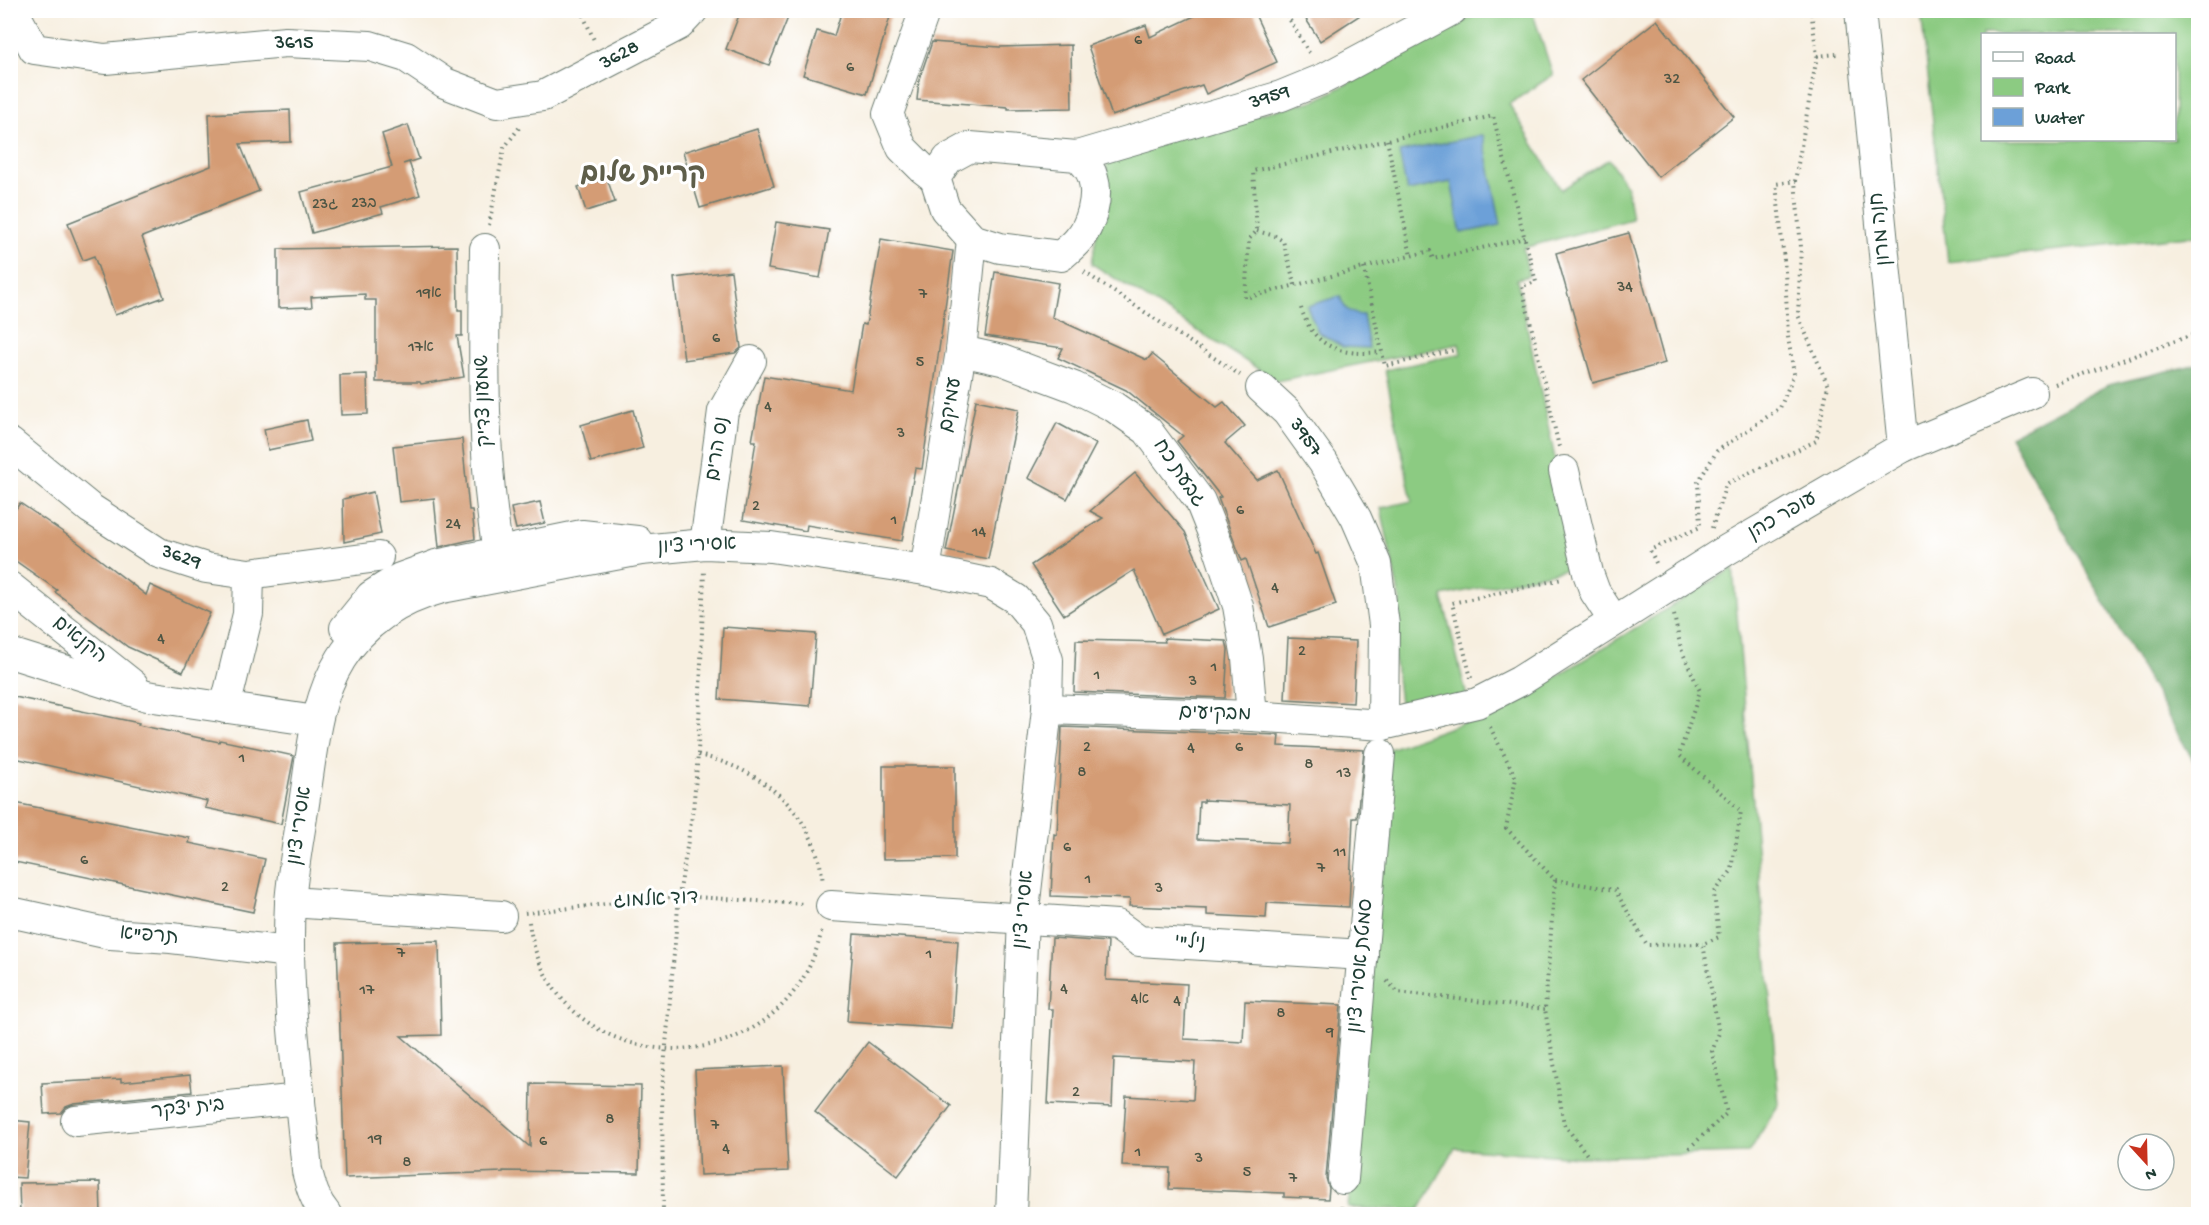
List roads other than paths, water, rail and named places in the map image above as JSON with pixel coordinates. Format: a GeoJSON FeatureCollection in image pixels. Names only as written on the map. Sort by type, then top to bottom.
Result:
{"type":"FeatureCollection","features":[{"type":"Feature","properties":{"kind":"street","name":"3615"},"geometry":{"type":"LineString","coordinates":[[13,10],[34,49],[105,59],[286,42],[370,46],[406,57],[445,83],[497,103],[543,96]]}},
{"type":"Feature","properties":{"kind":"street","name":"3628"},"geometry":{"type":"LineString","coordinates":[[543,96],[679,25],[693,10]]}},
{"type":"Feature","properties":{"kind":"street"},"geometry":{"type":"LineString","coordinates":[[925,10],[888,114],[902,148],[935,178],[945,208],[972,239],[1000,248],[1061,256],[1079,240],[1089,222],[1094,202],[1094,179],[1085,163],[1077,156],[970,147],[948,159],[935,178]]}},
{"type":"Feature","properties":{"kind":"street","name":"3959"},"geometry":{"type":"LineString","coordinates":[[1077,156],[1281,96],[1324,78],[1452,10]]}},
{"type":"Feature","properties":{"kind":"street","name":"חנה מרון"},"geometry":{"type":"LineString","coordinates":[[1860,10],[1904,447]]}},
{"type":"Feature","properties":{"kind":"street","name":"עמיקם"},"geometry":{"type":"LineString","coordinates":[[925,570],[961,351],[972,239]]}},
{"type":"Feature","properties":{"kind":"street","name":"שמעון צדיק"},"geometry":{"type":"LineString","coordinates":[[485,249],[483,386],[491,513],[498,552]]}},
{"type":"Feature","properties":{"kind":"street","name":"גבעת כח"},"geometry":{"type":"LineString","coordinates":[[961,351],[1002,360],[1074,387],[1114,407],[1147,430],[1200,501],[1218,546],[1238,606],[1247,658],[1252,716]]}},
{"type":"Feature","properties":{"kind":"street","name":"נס הרים"},"geometry":{"type":"LineString","coordinates":[[695,544],[723,411],[751,361]]}},
{"type":"Feature","properties":{"kind":"street","name":"3957"},"geometry":{"type":"LineString","coordinates":[[1261,388],[1287,412],[1323,462],[1356,518],[1376,564],[1384,625],[1383,725]]}},
{"type":"Feature","properties":{"kind":"street","name":"עופר כהן"},"geometry":{"type":"LineString","coordinates":[[1383,725],[1477,703],[1520,681],[1725,551],[1904,447],[2032,393]]}},
{"type":"Feature","properties":{"kind":"street","name":"3629"},"geometry":{"type":"LineString","coordinates":[[10,443],[91,508],[159,553],[206,568],[249,574],[378,557]]}},
{"type":"Feature","properties":{"kind":"street"},"geometry":{"type":"LineString","coordinates":[[1564,471],[1588,573],[1595,592],[1614,621]]}},
{"type":"Feature","properties":{"kind":"street"},"geometry":{"type":"LineString","coordinates":[[330,679],[330,659],[339,635],[372,596],[392,582],[418,571],[436,565],[582,536],[695,544]]}},
{"type":"Feature","properties":{"kind":"street","name":"אסירי ציון"},"geometry":{"type":"LineString","coordinates":[[327,1215],[312,1190],[307,1171],[290,979],[290,902],[316,721],[330,679],[341,658],[368,627],[392,608],[421,593],[630,552],[695,544],[771,547],[925,570],[991,584],[1016,599],[1036,623],[1048,660],[1047,709],[1023,918],[1011,1215]]}},
{"type":"Feature","properties":{"kind":"street"},"geometry":{"type":"LineString","coordinates":[[225,708],[248,614],[249,574]]}},
{"type":"Feature","properties":{"kind":"street","name":"הקנאים"},"geometry":{"type":"LineString","coordinates":[[10,586],[147,696]]}},
{"type":"Feature","properties":{"kind":"street","name":"הקנאים"},"geometry":{"type":"LineString","coordinates":[[10,653],[147,696],[316,721]]}},
{"type":"Feature","properties":{"kind":"street","name":"מבקיעים"},"geometry":{"type":"LineString","coordinates":[[1047,709],[1252,716],[1383,725]]}},
{"type":"Feature","properties":{"kind":"street","name":"סמטת אסירי ציון"},"geometry":{"type":"LineString","coordinates":[[1343,1179],[1380,754]]}},
{"type":"Feature","properties":{"kind":"street"},"geometry":{"type":"LineString","coordinates":[[290,902],[514,914]]}},
{"type":"Feature","properties":{"kind":"street"},"geometry":{"type":"LineString","coordinates":[[828,906],[1023,918]]}},
{"type":"Feature","properties":{"kind":"street","name":"תרפ\"א"},"geometry":{"type":"LineString","coordinates":[[10,912],[110,934],[171,938],[290,952]]}},
{"type":"Feature","properties":{"kind":"street","name":"ניל\"י"},"geometry":{"type":"LineString","coordinates":[[1023,918],[1117,925],[1140,941],[1363,955]]}},
{"type":"Feature","properties":{"kind":"street","name":"בית יצקר"},"geometry":{"type":"LineString","coordinates":[[76,1121],[300,1099]]}},
{"type":"Feature","properties":{"kind":"water"},"geometry":{"type":"Polygon","coordinates":[[[1483,135],[1501,225],[1461,233],[1451,182],[1407,191],[1399,152],[1483,135]]]}},
{"type":"Feature","properties":{"kind":"water"},"geometry":{"type":"Polygon","coordinates":[[[1340,296],[1348,310],[1363,315],[1369,348],[1343,347],[1318,332],[1307,306],[1340,296]]]}},
{"type":"Feature","properties":{"kind":"district","name":"קריית שלום"},"geometry":{"type":"Point","coordinates":[643,176]}}]}
